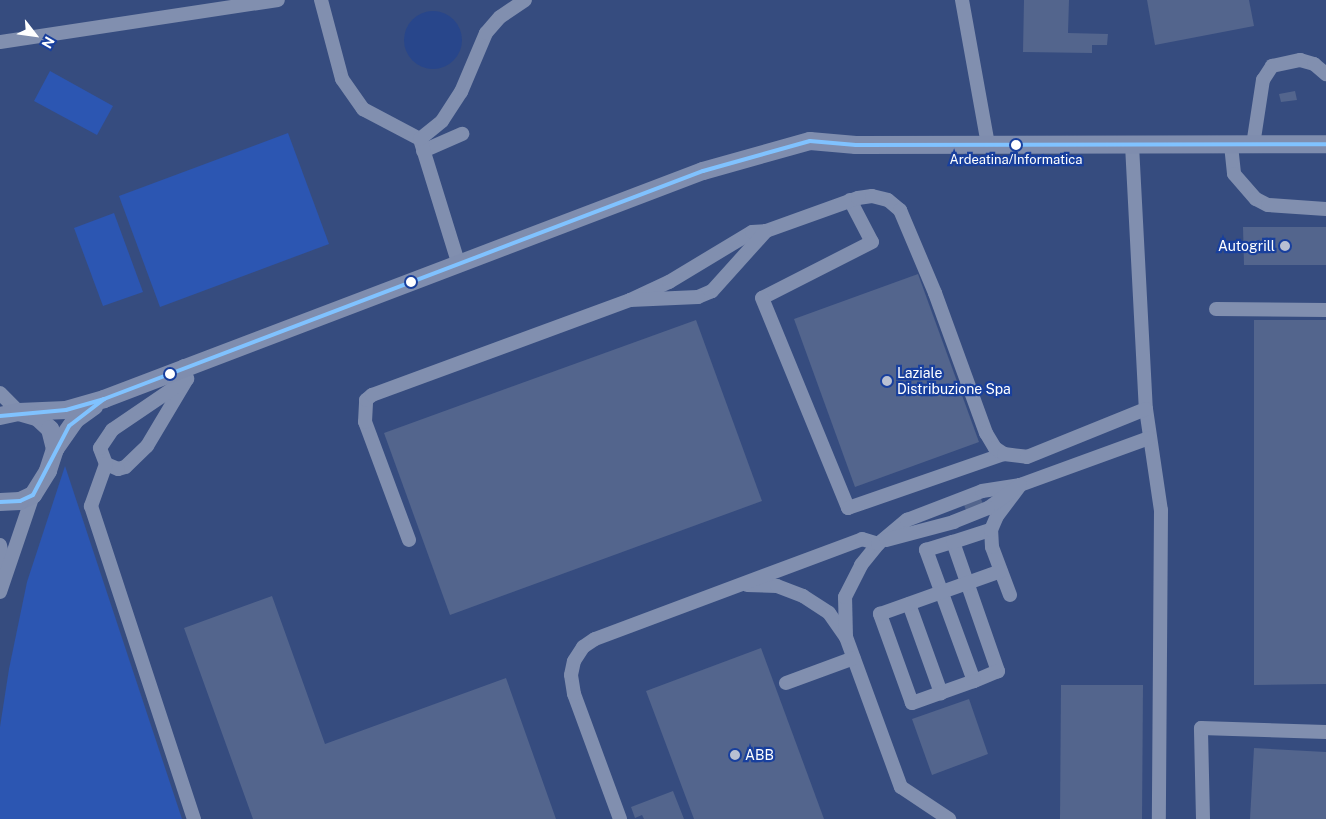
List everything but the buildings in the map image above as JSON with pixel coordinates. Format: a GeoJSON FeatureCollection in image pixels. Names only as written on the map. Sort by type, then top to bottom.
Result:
{"type":"FeatureCollection","features":[{"type":"Feature","properties":{"kind":"main road"},"geometry":{"type":"LineString","coordinates":[[0,416],[19,412],[66,410],[185,373],[458,262],[703,171],[810,141],[856,146],[1326,144]]}},
{"type":"Feature","properties":{"kind":"main road"},"geometry":{"type":"LineString","coordinates":[[0,502],[20,501],[33,494],[48,471],[55,449],[75,420],[104,399]]}},
{"type":"Feature","properties":{"kind":"main road"},"geometry":{"type":"LineString","coordinates":[[19,412],[37,417],[47,425],[55,449]]}},
{"type":"Feature","properties":{"kind":"street"},"geometry":{"type":"LineString","coordinates":[[0,42],[278,0]]}},
{"type":"Feature","properties":{"kind":"street"},"geometry":{"type":"LineString","coordinates":[[321,0],[342,79],[363,109],[422,145],[458,262]]}},
{"type":"Feature","properties":{"kind":"street"},"geometry":{"type":"LineString","coordinates":[[422,145],[442,121],[461,92],[486,34],[500,17],[525,0]]}},
{"type":"Feature","properties":{"kind":"street"},"geometry":{"type":"LineString","coordinates":[[962,0],[988,144]]}},
{"type":"Feature","properties":{"kind":"street"},"geometry":{"type":"LineString","coordinates":[[1253,145],[1263,80],[1272,66],[1300,60],[1314,64],[1326,74]]}},
{"type":"Feature","properties":{"kind":"street"},"geometry":{"type":"LineString","coordinates":[[422,145],[462,134]]}},
{"type":"Feature","properties":{"kind":"street"},"geometry":{"type":"LineString","coordinates":[[1132,145],[1146,409],[1161,510],[1159,819]]}},
{"type":"Feature","properties":{"kind":"street"},"geometry":{"type":"LineString","coordinates":[[1231,145],[1234,174],[1256,199],[1268,205],[1326,209]]}},
{"type":"Feature","properties":{"kind":"street"},"geometry":{"type":"LineString","coordinates":[[409,540],[365,422],[366,400],[372,395],[630,300],[669,282],[752,232],[766,231],[850,200],[872,196],[888,200],[900,210],[935,292],[986,433],[995,448],[1004,454],[1027,457],[1146,409]]}},
{"type":"Feature","properties":{"kind":"street"},"geometry":{"type":"LineString","coordinates":[[850,200],[872,242],[762,298],[848,508],[1004,454]]}},
{"type":"Feature","properties":{"kind":"street"},"geometry":{"type":"LineString","coordinates":[[630,300],[698,297],[712,291],[766,231]]}},
{"type":"Feature","properties":{"kind":"street"},"geometry":{"type":"LineString","coordinates":[[1216,309],[1326,310]]}},
{"type":"Feature","properties":{"kind":"street"},"geometry":{"type":"LineString","coordinates":[[185,373],[112,430],[100,448],[106,464],[91,506],[194,819]]}},
{"type":"Feature","properties":{"kind":"street"},"geometry":{"type":"LineString","coordinates":[[106,464],[118,469],[139,455],[166,417],[185,373]]}},
{"type":"Feature","properties":{"kind":"street"},"geometry":{"type":"LineString","coordinates":[[0,393],[19,412]]}},
{"type":"Feature","properties":{"kind":"street"},"geometry":{"type":"LineString","coordinates":[[846,637],[845,597],[861,564],[882,542],[908,520],[982,491],[1020,485],[1149,438]]}},
{"type":"Feature","properties":{"kind":"street"},"geometry":{"type":"LineString","coordinates":[[1010,595],[992,547],[991,530],[997,516],[1020,485]]}},
{"type":"Feature","properties":{"kind":"street"},"geometry":{"type":"LineString","coordinates":[[0,592],[5,571],[33,494]]}},
{"type":"Feature","properties":{"kind":"street"},"geometry":{"type":"LineString","coordinates":[[974,681],[926,550],[991,530]]}},
{"type":"Feature","properties":{"kind":"street"},"geometry":{"type":"LineString","coordinates":[[620,819],[574,694],[571,676],[574,660],[583,647],[595,639],[862,539],[882,542]]}},
{"type":"Feature","properties":{"kind":"street"},"geometry":{"type":"LineString","coordinates":[[953,542],[967,583],[998,671],[912,703],[880,614],[941,592],[967,583],[1001,571]]}},
{"type":"Feature","properties":{"kind":"street"},"geometry":{"type":"LineString","coordinates":[[0,545],[5,571]]}},
{"type":"Feature","properties":{"kind":"street"},"geometry":{"type":"LineString","coordinates":[[739,585],[777,586],[803,596],[829,612],[846,637],[901,787],[948,819]]}},
{"type":"Feature","properties":{"kind":"street"},"geometry":{"type":"LineString","coordinates":[[909,604],[941,693]]}},
{"type":"Feature","properties":{"kind":"street"},"geometry":{"type":"LineString","coordinates":[[786,683],[854,658]]}},
{"type":"Feature","properties":{"kind":"street"},"geometry":{"type":"LineString","coordinates":[[1203,819],[1201,728],[1326,732]]}},
{"type":"Feature","properties":{"kind":"shaded area"},"geometry":{"type":"Polygon","coordinates":[[[427,11],[439,11],[454,19],[462,34],[462,46],[454,61],[439,69],[427,69],[412,61],[404,46],[404,34],[412,19],[427,11]]]}},
{"type":"Feature","properties":{"kind":"shaded area"},"geometry":{"type":"Polygon","coordinates":[[[50,71],[113,106],[97,135],[34,101],[50,71]]]}},
{"type":"Feature","properties":{"kind":"shaded area"},"geometry":{"type":"Polygon","coordinates":[[[288,133],[329,244],[160,307],[119,196],[288,133]]]}},
{"type":"Feature","properties":{"kind":"shaded area"},"geometry":{"type":"Polygon","coordinates":[[[114,213],[143,292],[103,306],[74,228],[114,213]]]}},
{"type":"Feature","properties":{"kind":"shaded area"},"geometry":{"type":"Polygon","coordinates":[[[65,466],[182,819],[0,819],[0,727],[9,669],[27,582],[65,466]]]}},
{"type":"Feature","properties":{"kind":"transit line"},"geometry":{"type":"LineString","coordinates":[[0,416],[66,410],[104,399],[703,171],[810,141],[856,145],[1326,144]]}},
{"type":"Feature","properties":{"kind":"transit line"},"geometry":{"type":"LineString","coordinates":[[0,502],[20,501],[33,495],[69,426],[104,399]]}},
{"type":"Feature","properties":{"kind":"place","name":"Ardeatina/Informatica"},"geometry":{"type":"Point","coordinates":[1016,145]}},
{"type":"Feature","properties":{"kind":"place","name":"Autogrill"},"geometry":{"type":"Point","coordinates":[1285,246]}},
{"type":"Feature","properties":{"kind":"place","name":"Laziale Distribuzione Spa"},"geometry":{"type":"Point","coordinates":[887,381]}},
{"type":"Feature","properties":{"kind":"place","name":"ABB"},"geometry":{"type":"Point","coordinates":[735,755]}}]}
